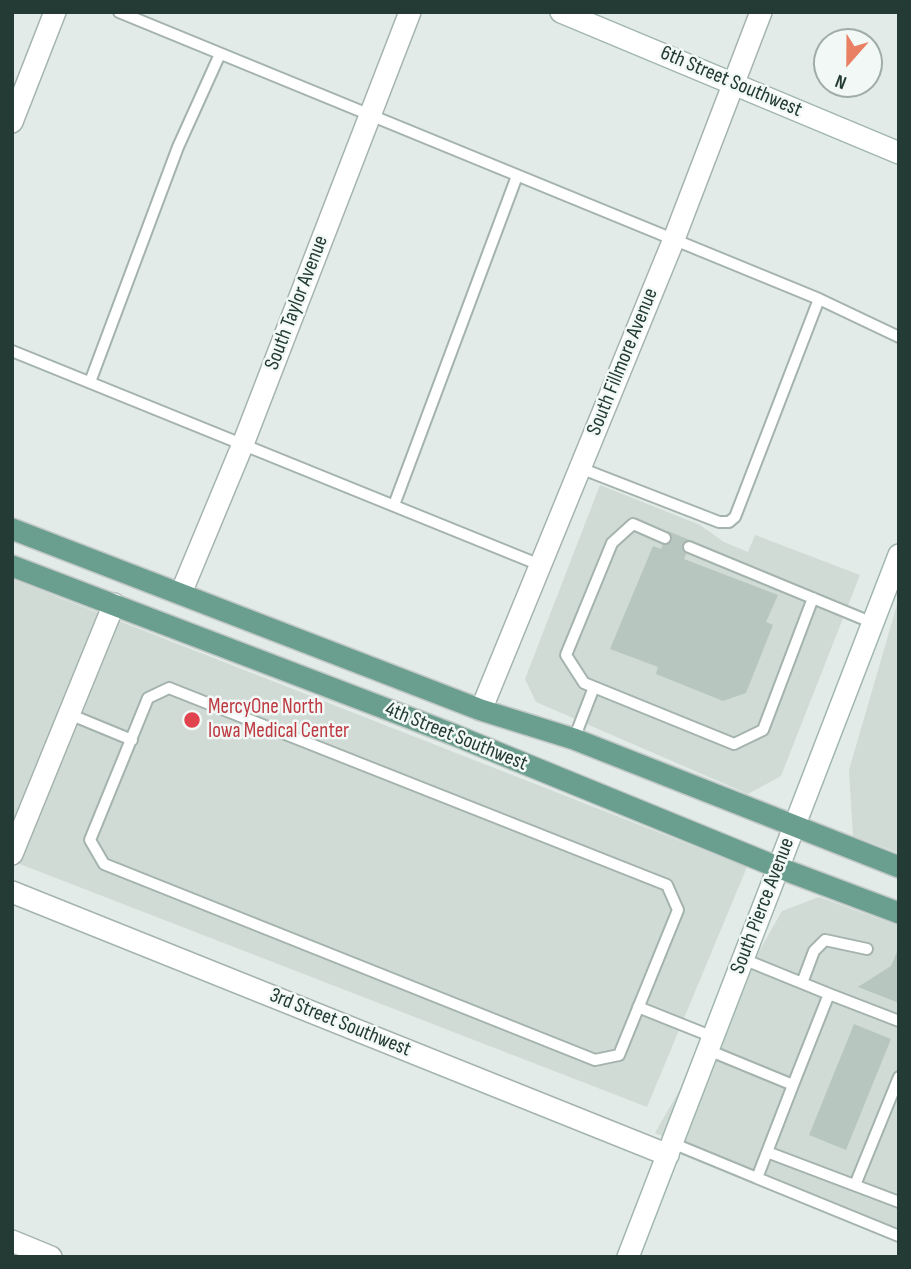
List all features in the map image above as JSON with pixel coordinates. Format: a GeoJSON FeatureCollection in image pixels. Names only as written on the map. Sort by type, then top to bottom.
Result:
{"type":"FeatureCollection","features":[{"type":"Feature","properties":{"kind":"main road","name":"4th Street Southwest"},"geometry":{"type":"LineString","coordinates":[[12,529],[481,710],[574,739],[899,867]]}},
{"type":"Feature","properties":{"kind":"main road","name":"4th Street Southwest"},"geometry":{"type":"LineString","coordinates":[[12,566],[452,734],[777,867],[899,913]]}},
{"type":"Feature","properties":{"kind":"street"},"geometry":{"type":"LineString","coordinates":[[12,122],[55,12]]}},
{"type":"Feature","properties":{"kind":"street","name":"South Taylor Avenue"},"geometry":{"type":"LineString","coordinates":[[181,593],[243,444],[410,12]]}},
{"type":"Feature","properties":{"kind":"street","name":"6th Street Southwest"},"geometry":{"type":"LineString","coordinates":[[561,12],[899,153]]}},
{"type":"Feature","properties":{"kind":"street","name":"South Fillmore Avenue"},"geometry":{"type":"LineString","coordinates":[[481,710],[674,239],[761,12]]}},
{"type":"Feature","properties":{"kind":"street","name":"South Pierce Avenue"},"geometry":{"type":"LineString","coordinates":[[628,1257],[899,555]]}},
{"type":"Feature","properties":{"kind":"street"},"geometry":{"type":"LineString","coordinates":[[12,854],[114,604]]}},
{"type":"Feature","properties":{"kind":"street","name":"3rd Street Southwest"},"geometry":{"type":"LineString","coordinates":[[12,892],[670,1149]]}},
{"type":"Feature","properties":{"kind":"street"},"geometry":{"type":"LineString","coordinates":[[12,1241],[51,1257]]}},
{"type":"Feature","properties":{"kind":"lane"},"geometry":{"type":"LineString","coordinates":[[119,12],[819,299],[899,337]]}},
{"type":"Feature","properties":{"kind":"lane"},"geometry":{"type":"LineString","coordinates":[[90,383],[178,147],[220,54]]}},
{"type":"Feature","properties":{"kind":"lane"},"geometry":{"type":"LineString","coordinates":[[394,505],[517,176]]}},
{"type":"Feature","properties":{"kind":"lane"},"geometry":{"type":"LineString","coordinates":[[580,468],[719,522],[729,522],[735,517],[819,299]]}},
{"type":"Feature","properties":{"kind":"lane"},"geometry":{"type":"LineString","coordinates":[[12,351],[540,565]]}},
{"type":"Feature","properties":{"kind":"lane"},"geometry":{"type":"LineString","coordinates":[[665,538],[633,524],[611,543],[566,655],[584,683],[734,744],[763,730],[813,598]]}},
{"type":"Feature","properties":{"kind":"lane"},"geometry":{"type":"LineString","coordinates":[[689,547],[873,623]]}},
{"type":"Feature","properties":{"kind":"lane"},"geometry":{"type":"LineString","coordinates":[[574,739],[594,687]]}},
{"type":"Feature","properties":{"kind":"lane"},"geometry":{"type":"LineString","coordinates":[[169,688],[667,885],[678,910],[638,1007],[619,1055],[595,1060],[104,864],[90,840],[148,698],[169,688]]}},
{"type":"Feature","properties":{"kind":"lane"},"geometry":{"type":"LineString","coordinates":[[69,714],[132,740]]}},
{"type":"Feature","properties":{"kind":"lane"},"geometry":{"type":"LineString","coordinates":[[802,983],[814,951],[825,940],[867,950]]}},
{"type":"Feature","properties":{"kind":"lane"},"geometry":{"type":"LineString","coordinates":[[743,959],[899,1021]]}},
{"type":"Feature","properties":{"kind":"lane"},"geometry":{"type":"LineString","coordinates":[[757,1178],[828,994]]}},
{"type":"Feature","properties":{"kind":"lane"},"geometry":{"type":"LineString","coordinates":[[638,1007],[793,1085]]}},
{"type":"Feature","properties":{"kind":"lane"},"geometry":{"type":"LineString","coordinates":[[855,1185],[899,1077]]}},
{"type":"Feature","properties":{"kind":"lane"},"geometry":{"type":"LineString","coordinates":[[670,1149],[757,1178],[899,1236]]}},
{"type":"Feature","properties":{"kind":"lane"},"geometry":{"type":"LineString","coordinates":[[767,1152],[899,1202]]}},
{"type":"Feature","properties":{"kind":"shaded area"},"geometry":{"type":"Polygon","coordinates":[[[600,485],[700,525],[724,542],[748,552],[755,535],[860,575],[781,776],[748,794],[536,702],[525,679],[600,485]]]}},
{"type":"Feature","properties":{"kind":"shaded area","name":"MercyOne North Iowa Medical Center"},"geometry":{"type":"Polygon","coordinates":[[[12,579],[747,867],[647,1107],[12,861],[12,579]]]}},
{"type":"Feature","properties":{"kind":"shaded area"},"geometry":{"type":"Polygon","coordinates":[[[899,598],[899,853],[853,836],[849,770],[899,598]]]}},
{"type":"Feature","properties":{"kind":"shaded area"},"geometry":{"type":"Polygon","coordinates":[[[819,897],[899,926],[899,1233],[655,1133],[782,911],[819,897]]]}},
{"type":"Feature","properties":{"kind":"building"},"geometry":{"type":"Polygon","coordinates":[[[668,531],[692,541],[684,559],[778,595],[766,622],[773,625],[746,693],[723,701],[656,674],[658,667],[610,649],[653,546],[661,549],[668,531]]]}},
{"type":"Feature","properties":{"kind":"building"},"geometry":{"type":"Polygon","coordinates":[[[899,947],[899,1003],[858,987],[891,966],[899,947]]]}},
{"type":"Feature","properties":{"kind":"building"},"geometry":{"type":"Polygon","coordinates":[[[854,1024],[891,1039],[846,1150],[809,1135],[854,1024]]]}},
{"type":"Feature","properties":{"kind":"place","name":"MercyOne North Iowa Medical Center"},"geometry":{"type":"Point","coordinates":[192,720]}}]}
